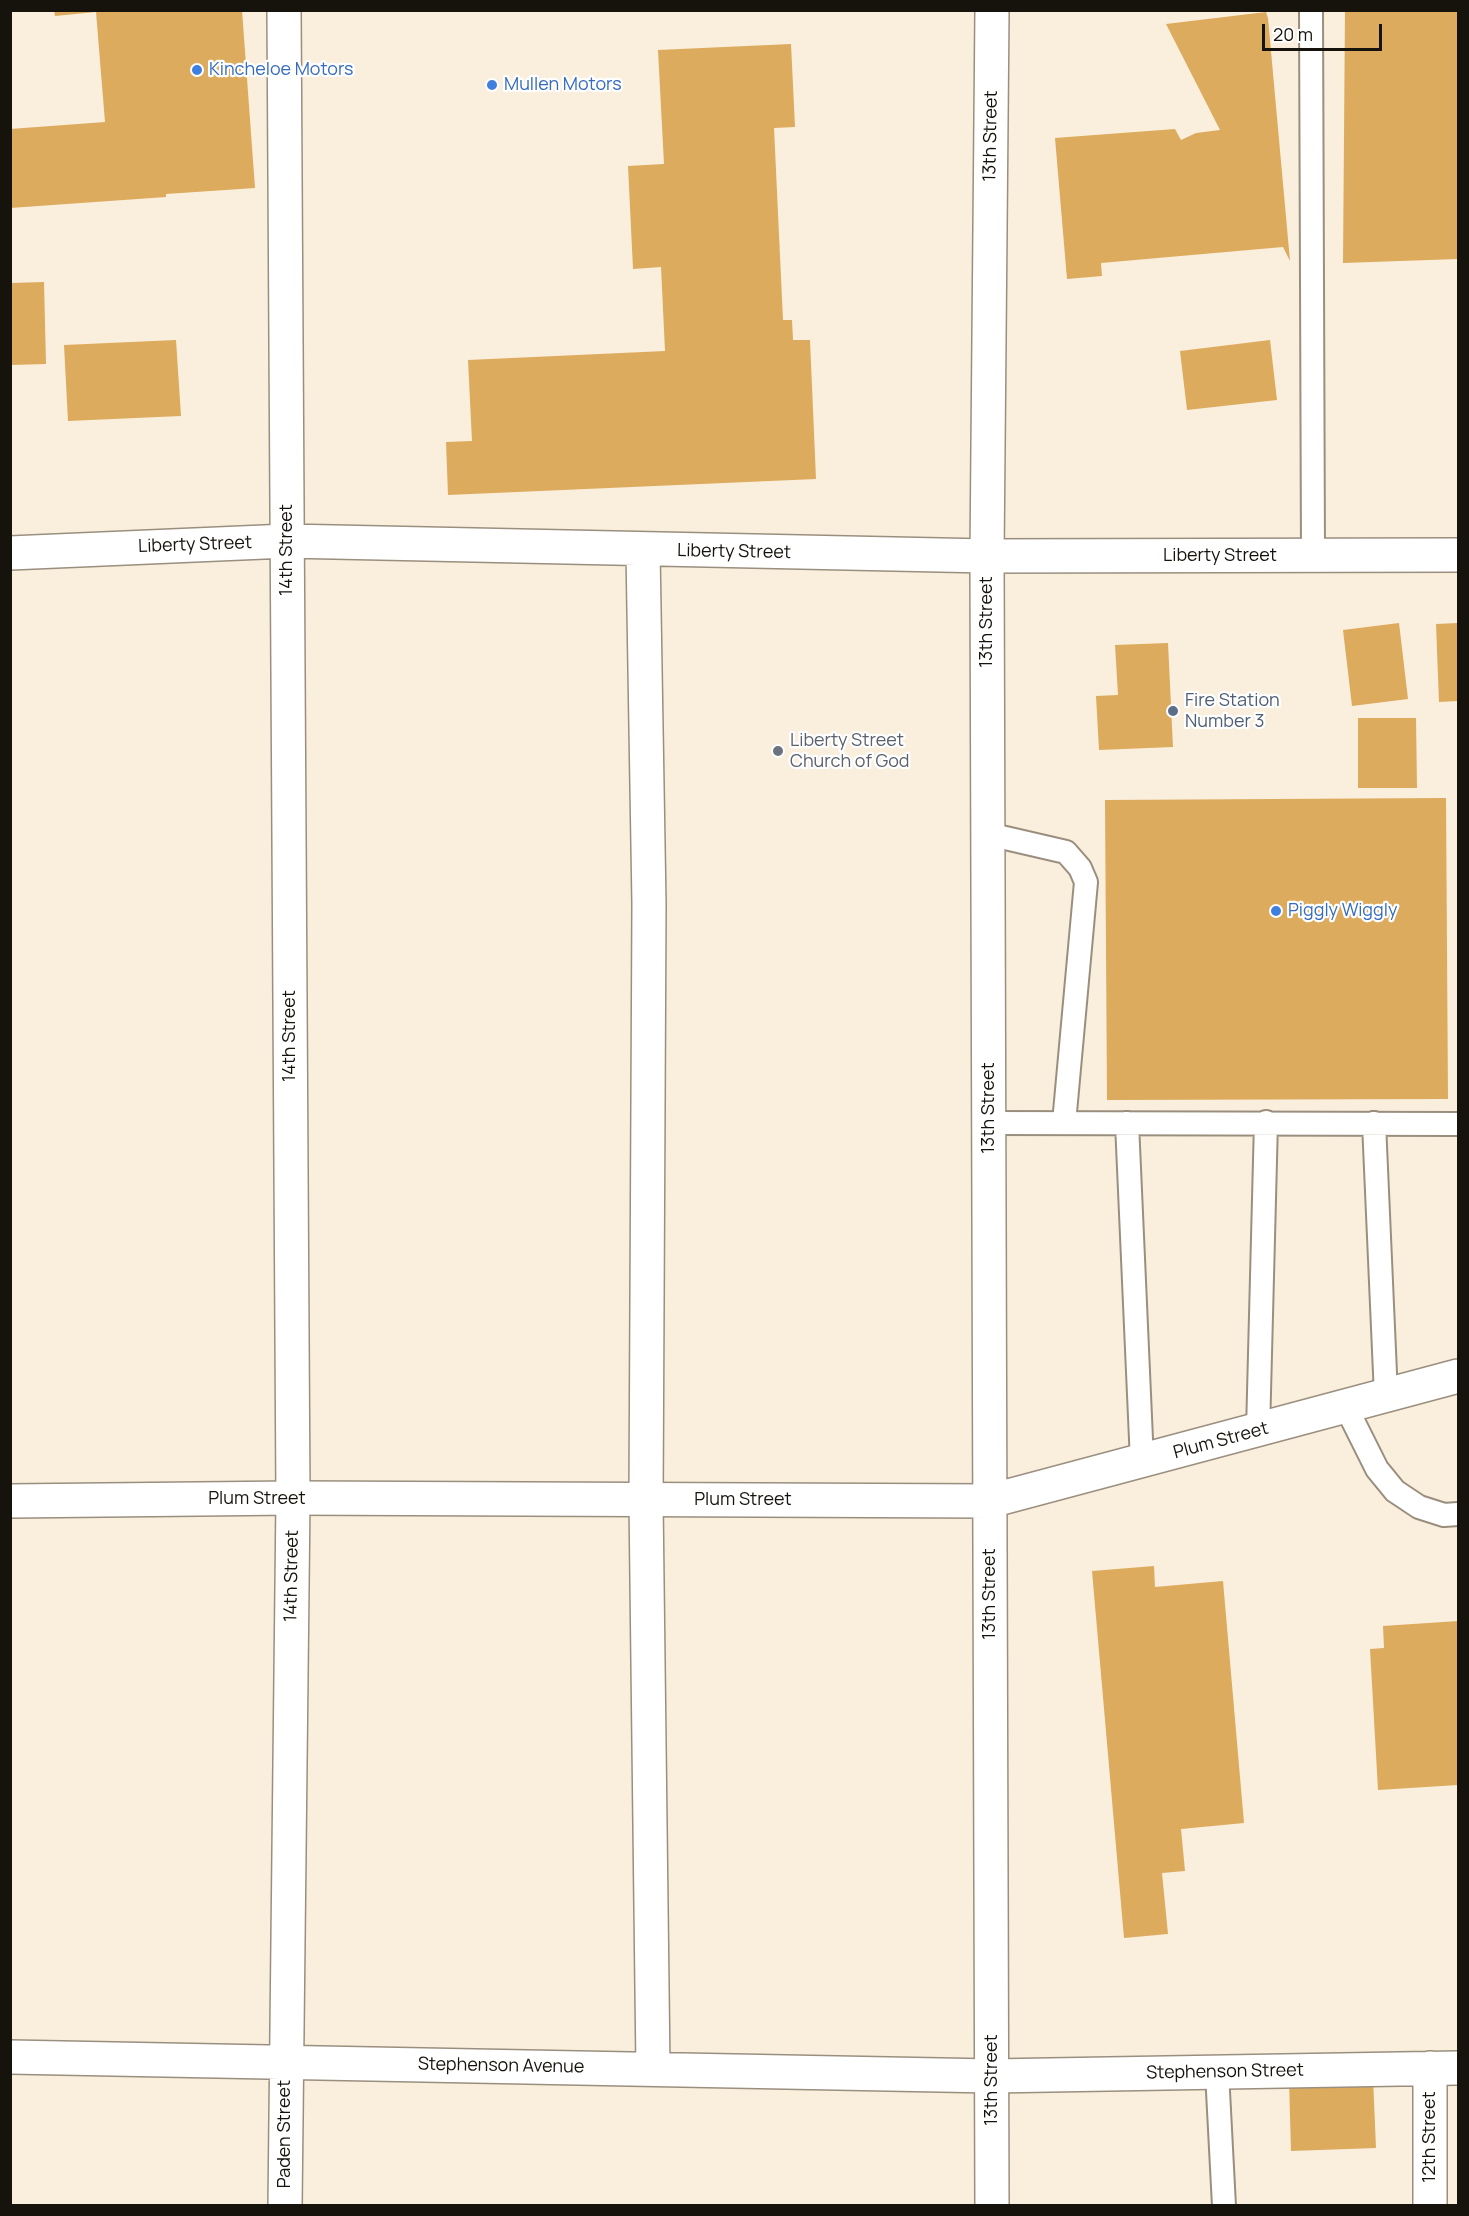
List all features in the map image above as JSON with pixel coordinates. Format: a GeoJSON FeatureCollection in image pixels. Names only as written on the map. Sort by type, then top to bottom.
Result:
{"type":"FeatureCollection","features":[{"type":"Feature","properties":{"kind":"street","name":"14th Street"},"geometry":{"type":"LineString","coordinates":[[284,10],[293,1498],[286,2061]]}},
{"type":"Feature","properties":{"kind":"street","name":"13th Street"},"geometry":{"type":"LineString","coordinates":[[992,10],[987,556],[992,2205]]}},
{"type":"Feature","properties":{"kind":"street","name":"Liberty Street"},"geometry":{"type":"LineString","coordinates":[[10,553],[287,541],[643,551],[987,556],[1458,555]]}},
{"type":"Feature","properties":{"kind":"street"},"geometry":{"type":"LineString","coordinates":[[643,551],[649,904],[646,1500],[653,2069]]}},
{"type":"Feature","properties":{"kind":"street","name":"Plum Street"},"geometry":{"type":"LineString","coordinates":[[10,1501],[293,1498],[990,1502],[1458,1376]]}},
{"type":"Feature","properties":{"kind":"street","name":"Stephenson Avenue"},"geometry":{"type":"LineString","coordinates":[[10,2056],[992,2076]]}},
{"type":"Feature","properties":{"kind":"street","name":"Paden Street"},"geometry":{"type":"LineString","coordinates":[[285,2205],[286,2061]]}},
{"type":"Feature","properties":{"kind":"street","name":"Stephenson Street"},"geometry":{"type":"LineString","coordinates":[[992,2076],[1444,2068]]}},
{"type":"Feature","properties":{"kind":"street","name":"12th Street"},"geometry":{"type":"LineString","coordinates":[[1430,2205],[1444,2068]]}},
{"type":"Feature","properties":{"kind":"lane"},"geometry":{"type":"LineString","coordinates":[[1311,10],[1313,556]]}},
{"type":"Feature","properties":{"kind":"lane"},"geometry":{"type":"LineString","coordinates":[[988,834],[1066,852],[1080,868],[1086,882],[1064,1123]]}},
{"type":"Feature","properties":{"kind":"lane"},"geometry":{"type":"LineString","coordinates":[[1258,1431],[1266,1122]]}},
{"type":"Feature","properties":{"kind":"lane"},"geometry":{"type":"LineString","coordinates":[[989,1123],[1458,1124]]}},
{"type":"Feature","properties":{"kind":"lane"},"geometry":{"type":"LineString","coordinates":[[1127,1123],[1142,1462]]}},
{"type":"Feature","properties":{"kind":"lane"},"geometry":{"type":"LineString","coordinates":[[1374,1123],[1386,1396]]}},
{"type":"Feature","properties":{"kind":"lane"},"geometry":{"type":"LineString","coordinates":[[1346,1407],[1377,1469],[1395,1491],[1419,1507],[1444,1515],[1458,1515]]}},
{"type":"Feature","properties":{"kind":"lane"},"geometry":{"type":"LineString","coordinates":[[1217,2072],[1224,2205]]}},
{"type":"Feature","properties":{"kind":"building"},"geometry":{"type":"Polygon","coordinates":[[[54,10],[242,10],[255,188],[10,208],[10,129],[105,122],[96,12],[55,16],[54,10]]]}},
{"type":"Feature","properties":{"kind":"building"},"geometry":{"type":"Polygon","coordinates":[[[1345,10],[1458,10],[1458,259],[1343,263],[1345,10]]]}},
{"type":"Feature","properties":{"kind":"building"},"geometry":{"type":"Polygon","coordinates":[[[1266,12],[1290,261],[1283,247],[1101,263],[1102,276],[1067,279],[1055,138],[1175,129],[1181,140],[1196,133],[1220,130],[1166,24],[1266,12]]]}},
{"type":"Feature","properties":{"kind":"building"},"geometry":{"type":"Polygon","coordinates":[[[791,44],[795,127],[774,128],[783,320],[792,320],[793,340],[810,340],[816,479],[448,495],[446,442],[472,441],[468,360],[665,351],[661,267],[633,269],[628,166],[664,164],[658,50],[791,44]]]}},
{"type":"Feature","properties":{"kind":"building"},"geometry":{"type":"Polygon","coordinates":[[[44,282],[46,364],[10,365],[10,283],[44,282]]]}},
{"type":"Feature","properties":{"kind":"building"},"geometry":{"type":"Polygon","coordinates":[[[176,340],[181,416],[68,421],[64,345],[176,340]]]}},
{"type":"Feature","properties":{"kind":"building"},"geometry":{"type":"Polygon","coordinates":[[[1270,340],[1277,400],[1187,410],[1180,351],[1270,340]]]}},
{"type":"Feature","properties":{"kind":"building"},"geometry":{"type":"Polygon","coordinates":[[[1399,623],[1408,699],[1352,706],[1343,630],[1399,623]]]}},
{"type":"Feature","properties":{"kind":"building"},"geometry":{"type":"Polygon","coordinates":[[[1458,623],[1458,701],[1439,702],[1436,624],[1458,623]]]}},
{"type":"Feature","properties":{"kind":"building"},"geometry":{"type":"Polygon","coordinates":[[[1168,643],[1173,747],[1099,750],[1096,696],[1118,695],[1115,645],[1168,643]]]}},
{"type":"Feature","properties":{"kind":"building"},"geometry":{"type":"Polygon","coordinates":[[[1358,718],[1416,718],[1417,788],[1358,788],[1358,718]]]}},
{"type":"Feature","properties":{"kind":"building","name":"Piggly Wiggly"},"geometry":{"type":"Polygon","coordinates":[[[1446,798],[1448,1099],[1107,1100],[1105,800],[1446,798]]]}},
{"type":"Feature","properties":{"kind":"building"},"geometry":{"type":"Polygon","coordinates":[[[1154,1566],[1155,1587],[1223,1581],[1244,1823],[1181,1829],[1185,1871],[1162,1873],[1168,1934],[1124,1938],[1092,1571],[1154,1566]]]}},
{"type":"Feature","properties":{"kind":"building"},"geometry":{"type":"Polygon","coordinates":[[[1458,1621],[1458,1785],[1378,1790],[1370,1649],[1384,1648],[1383,1626],[1458,1621]]]}},
{"type":"Feature","properties":{"kind":"building"},"geometry":{"type":"Polygon","coordinates":[[[1373,2078],[1376,2148],[1291,2151],[1289,2080],[1373,2078]]]}},
{"type":"Feature","properties":{"kind":"place","name":"Kincheloe Motors"},"geometry":{"type":"Point","coordinates":[197,70]}},
{"type":"Feature","properties":{"kind":"place","name":"Mullen Motors"},"geometry":{"type":"Point","coordinates":[492,85]}},
{"type":"Feature","properties":{"kind":"place","name":"Fire Station Number 3"},"geometry":{"type":"Point","coordinates":[1173,711]}},
{"type":"Feature","properties":{"kind":"place","name":"Liberty Street Church of God"},"geometry":{"type":"Point","coordinates":[778,751]}},
{"type":"Feature","properties":{"kind":"place","name":"Piggly Wiggly"},"geometry":{"type":"Point","coordinates":[1276,911]}}]}
